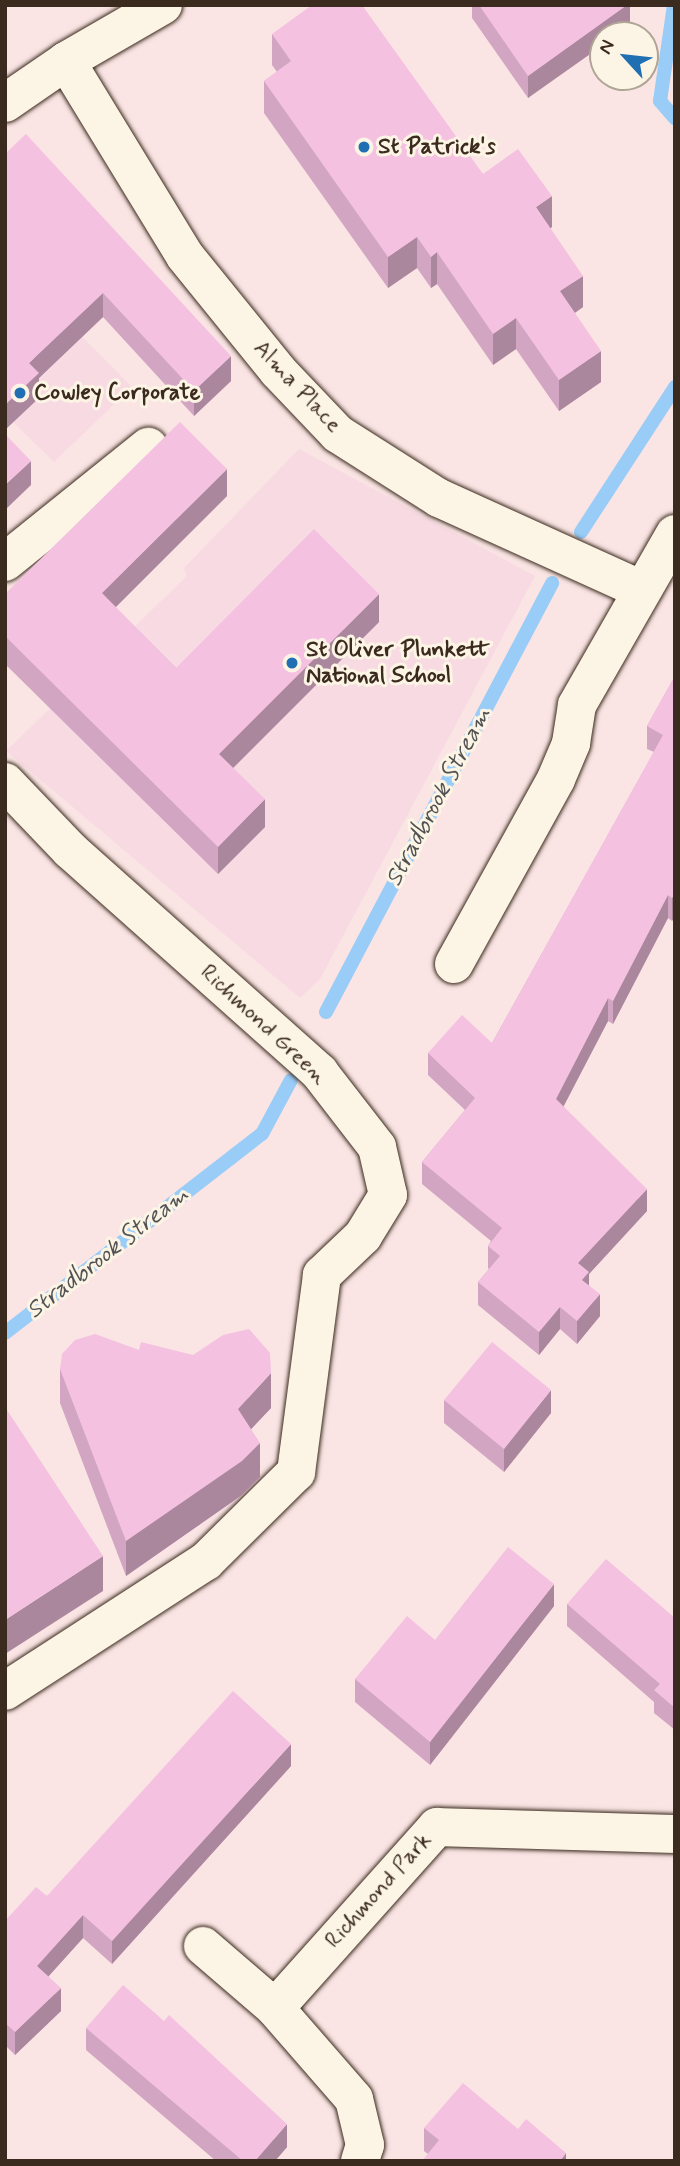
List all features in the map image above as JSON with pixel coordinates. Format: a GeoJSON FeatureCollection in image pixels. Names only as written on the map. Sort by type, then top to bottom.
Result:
{"type":"FeatureCollection","features":[{"type":"Feature","properties":{"kind":"street"},"geometry":{"type":"LineString","coordinates":[[5,103],[66,61],[163,5]]}},
{"type":"Feature","properties":{"kind":"street","name":"Alma Place"},"geometry":{"type":"LineString","coordinates":[[66,61],[185,256],[278,371],[338,434],[439,498],[639,589]]}},
{"type":"Feature","properties":{"kind":"street"},"geometry":{"type":"LineString","coordinates":[[5,562],[148,447]]}},
{"type":"Feature","properties":{"kind":"street"},"geometry":{"type":"LineString","coordinates":[[454,964],[556,779],[571,743],[577,705],[639,589],[675,534]]}},
{"type":"Feature","properties":{"kind":"street","name":"Richmond Green"},"geometry":{"type":"LineString","coordinates":[[5,782],[70,850],[319,1072],[377,1147],[387,1195],[363,1236],[322,1275],[315,1350],[296,1472],[206,1561],[5,1691]]}},
{"type":"Feature","properties":{"kind":"street","name":"Richmond Park"},"geometry":{"type":"LineString","coordinates":[[275,2008],[437,1827],[675,1835]]}},
{"type":"Feature","properties":{"kind":"street"},"geometry":{"type":"LineString","coordinates":[[203,1946],[275,2008],[355,2099],[365,2144],[360,2161]]}},
{"type":"Feature","properties":{"kind":"shaded area"},"geometry":{"type":"Polygon","coordinates":[[[5,260],[132,387],[54,462],[5,414],[5,260]]]}},
{"type":"Feature","properties":{"kind":"shaded area","name":"St Oliver Plunkett National School"},"geometry":{"type":"Polygon","coordinates":[[[299,449],[535,576],[320,979],[300,998],[6,751],[187,576],[184,568],[299,449]]]}},
{"type":"Feature","properties":{"kind":"building","name":"St Patrick's"},"geometry":{"type":"Polygon","coordinates":[[[312,5],[362,5],[483,174],[518,149],[552,196],[536,207],[583,276],[560,291],[601,351],[559,380],[516,318],[493,334],[437,252],[431,257],[417,237],[388,257],[264,81],[291,61],[272,34],[312,5]]]}},
{"type":"Feature","properties":{"kind":"building"},"geometry":{"type":"Polygon","coordinates":[[[479,5],[627,5],[605,21],[589,21],[589,32],[528,76],[479,5]]]}},
{"type":"Feature","properties":{"kind":"building"},"geometry":{"type":"Polygon","coordinates":[[[26,134],[231,356],[194,391],[103,293],[29,363],[39,373],[5,405],[5,154],[26,134]]]}},
{"type":"Feature","properties":{"kind":"building"},"geometry":{"type":"Polygon","coordinates":[[[180,422],[227,469],[102,593],[176,668],[314,529],[379,594],[219,754],[265,799],[218,847],[5,636],[5,594],[180,422]]]}},
{"type":"Feature","properties":{"kind":"building"},"geometry":{"type":"Polygon","coordinates":[[[5,434],[31,461],[5,485],[5,434]]]}},
{"type":"Feature","properties":{"kind":"building"},"geometry":{"type":"Polygon","coordinates":[[[675,676],[675,894],[672,898],[668,895],[613,1001],[608,998],[556,1099],[647,1189],[578,1263],[589,1272],[582,1280],[600,1294],[577,1321],[560,1307],[539,1332],[478,1282],[500,1256],[488,1246],[502,1228],[422,1162],[475,1098],[428,1053],[462,1015],[492,1043],[663,735],[647,726],[675,676]]]}},
{"type":"Feature","properties":{"kind":"building"},"geometry":{"type":"Polygon","coordinates":[[[249,1329],[270,1353],[271,1373],[238,1409],[260,1443],[242,1461],[126,1541],[60,1369],[62,1354],[75,1340],[95,1334],[139,1350],[141,1342],[193,1355],[223,1335],[249,1329]]]}},
{"type":"Feature","properties":{"kind":"building"},"geometry":{"type":"Polygon","coordinates":[[[492,1342],[551,1390],[504,1449],[444,1400],[492,1342]]]}},
{"type":"Feature","properties":{"kind":"building"},"geometry":{"type":"Polygon","coordinates":[[[7,1410],[103,1556],[5,1620],[5,1411],[7,1410]]]}},
{"type":"Feature","properties":{"kind":"building"},"geometry":{"type":"Polygon","coordinates":[[[508,1547],[554,1584],[430,1742],[355,1679],[407,1616],[435,1640],[508,1547]]]}},
{"type":"Feature","properties":{"kind":"building"},"geometry":{"type":"Polygon","coordinates":[[[606,1559],[675,1618],[675,1708],[654,1690],[660,1684],[567,1604],[606,1559]]]}},
{"type":"Feature","properties":{"kind":"building"},"geometry":{"type":"Polygon","coordinates":[[[233,1691],[291,1744],[112,1941],[83,1915],[37,1966],[61,1988],[15,2032],[5,2023],[5,1921],[36,1887],[47,1896],[233,1691]]]}},
{"type":"Feature","properties":{"kind":"building"},"geometry":{"type":"Polygon","coordinates":[[[123,1985],[164,2021],[169,2015],[287,2124],[255,2161],[243,2161],[86,2028],[123,1985]]]}},
{"type":"Feature","properties":{"kind":"building"},"geometry":{"type":"Polygon","coordinates":[[[463,2083],[518,2129],[526,2119],[566,2153],[560,2161],[422,2161],[439,2140],[424,2128],[463,2083]]]}},
{"type":"Feature","properties":{"kind":"waterway"},"geometry":{"type":"LineString","coordinates":[[674,5],[660,101],[675,118]]}},
{"type":"Feature","properties":{"kind":"waterway","name":"Stradbrook Stream"},"geometry":{"type":"LineString","coordinates":[[581,532],[675,387]]}},
{"type":"Feature","properties":{"kind":"waterway","name":"Stradbrook Stream"},"geometry":{"type":"LineString","coordinates":[[326,1012],[552,583]]}},
{"type":"Feature","properties":{"kind":"waterway","name":"Stradbrook Stream"},"geometry":{"type":"LineString","coordinates":[[5,1333],[262,1134],[291,1080]]}},
{"type":"Feature","properties":{"kind":"place","name":"St Patrick's"},"geometry":{"type":"Point","coordinates":[364,147]}},
{"type":"Feature","properties":{"kind":"place","name":"Cowley Corporate"},"geometry":{"type":"Point","coordinates":[20,393]}},
{"type":"Feature","properties":{"kind":"place","name":"St Oliver Plunkett National School"},"geometry":{"type":"Point","coordinates":[292,663]}}]}
